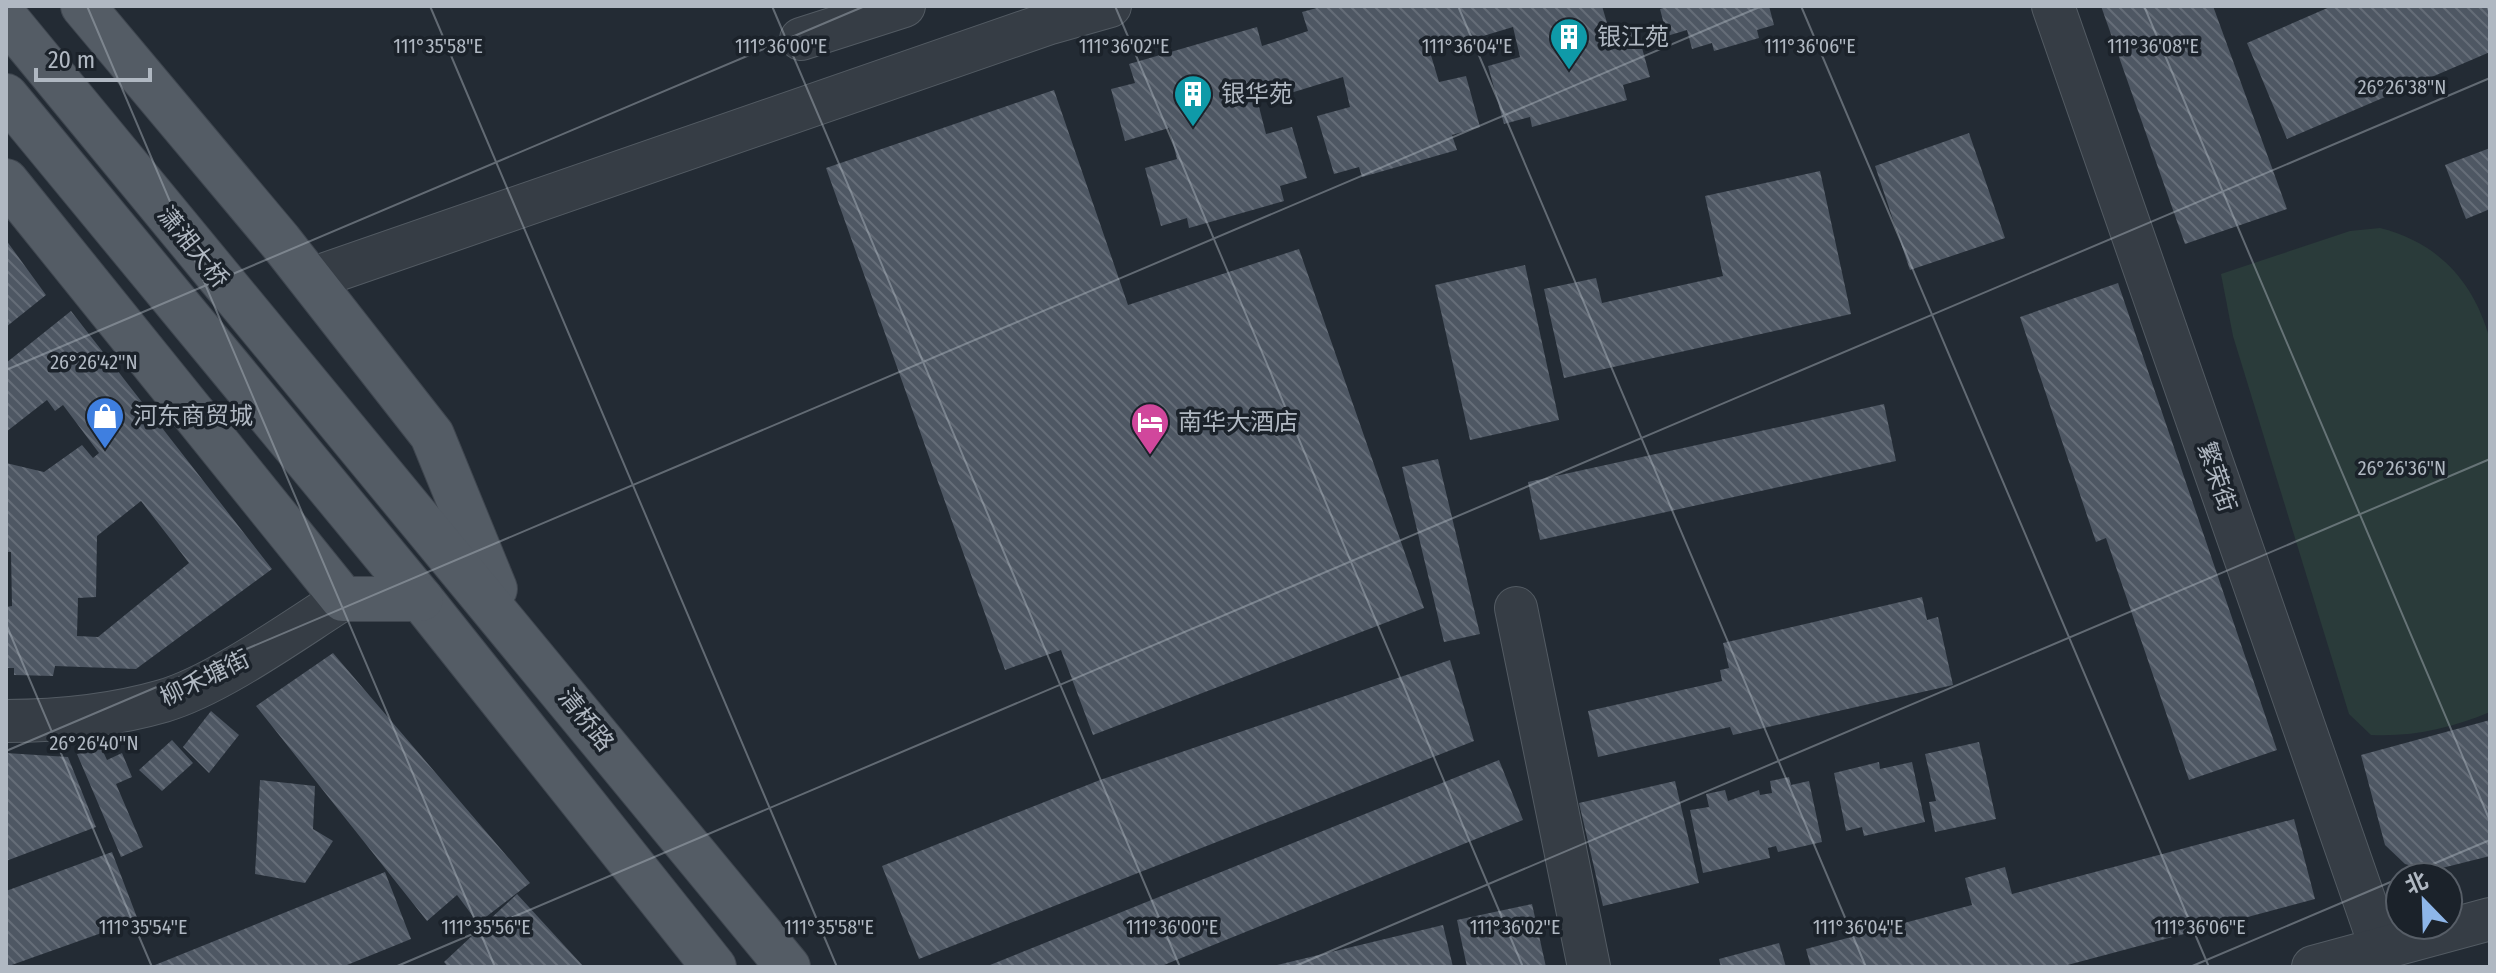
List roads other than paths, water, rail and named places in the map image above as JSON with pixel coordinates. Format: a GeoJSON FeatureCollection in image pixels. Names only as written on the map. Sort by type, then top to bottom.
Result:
{"type":"FeatureCollection","features":[{"type":"Feature","properties":{"kind":"main road"},"geometry":{"type":"LineString","coordinates":[[83,6],[311,279],[432,435],[510,625]]}},
{"type":"Feature","properties":{"kind":"main road","name":"潇湘大桥"},"geometry":{"type":"LineString","coordinates":[[6,18],[381,475]]}},
{"type":"Feature","properties":{"kind":"main road","name":"潇湘大桥"},"geometry":{"type":"LineString","coordinates":[[6,96],[421,599]]}},
{"type":"Feature","properties":{"kind":"main road"},"geometry":{"type":"LineString","coordinates":[[6,181],[343,599],[421,599],[714,967]]}},
{"type":"Feature","properties":{"kind":"main road","name":"清桥路"},"geometry":{"type":"LineString","coordinates":[[381,475],[510,625],[788,967]]}},
{"type":"Feature","properties":{"kind":"street"},"geometry":{"type":"LineString","coordinates":[[801,39],[904,6]]}},
{"type":"Feature","properties":{"kind":"street"},"geometry":{"type":"LineString","coordinates":[[311,279],[1050,23],[1110,6]]}},
{"type":"Feature","properties":{"kind":"street","name":"繁荣街"},"geometry":{"type":"LineString","coordinates":[[2053,6],[2381,948]]}},
{"type":"Feature","properties":{"kind":"street","name":"柳禾塘街"},"geometry":{"type":"LineString","coordinates":[[6,721],[71,721],[165,700],[237,665],[343,599]]}},
{"type":"Feature","properties":{"kind":"street"},"geometry":{"type":"LineString","coordinates":[[1516,608],[1589,967]]}},
{"type":"Feature","properties":{"kind":"street"},"geometry":{"type":"LineString","coordinates":[[2313,967],[2490,919]]}},
{"type":"Feature","properties":{"kind":"place","name":"银江苑"},"geometry":{"type":"Point","coordinates":[1569,71]}},
{"type":"Feature","properties":{"kind":"place","name":"银华苑"},"geometry":{"type":"Point","coordinates":[1193,128]}},
{"type":"Feature","properties":{"kind":"place","name":"河东商贸城"},"geometry":{"type":"Point","coordinates":[105,450]}},
{"type":"Feature","properties":{"kind":"place","name":"南华大酒店"},"geometry":{"type":"Point","coordinates":[1150,456]}}]}
